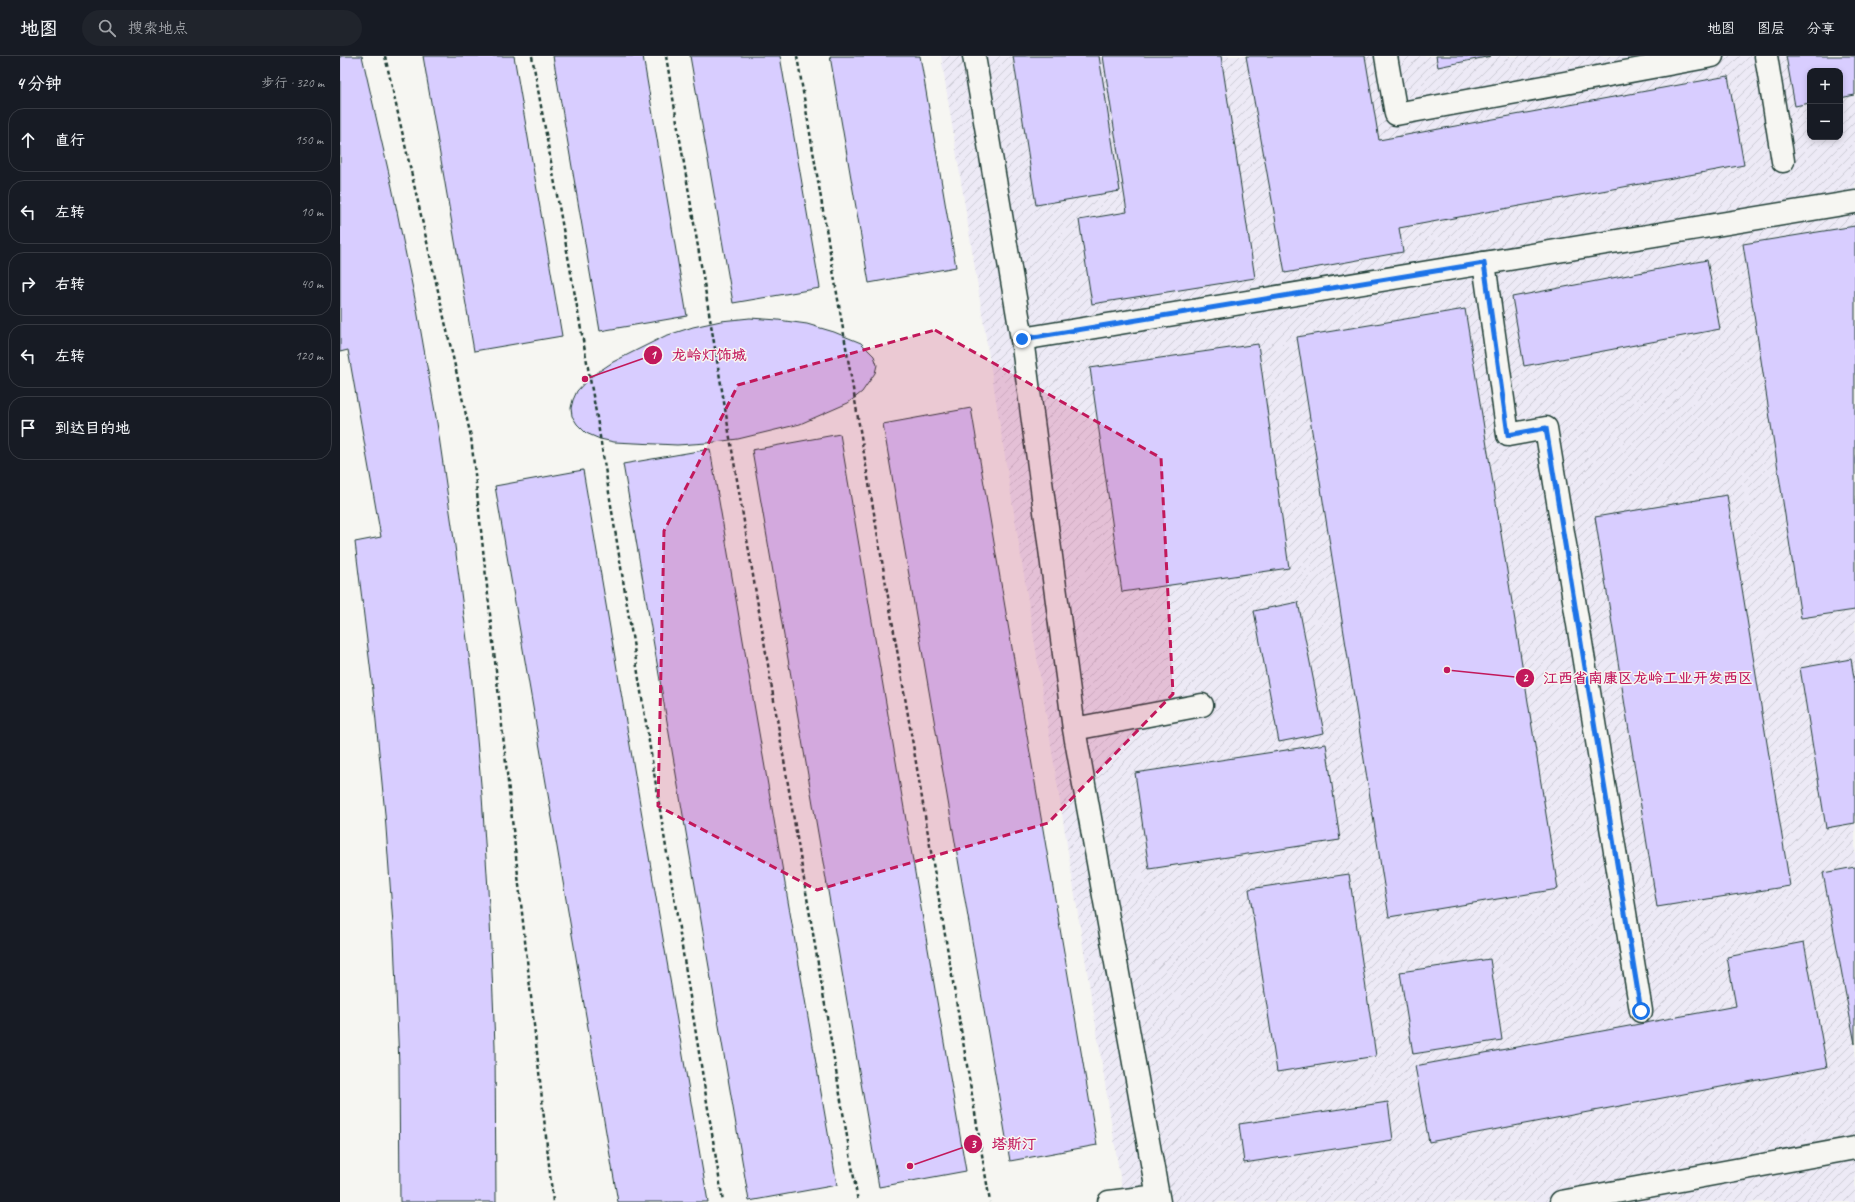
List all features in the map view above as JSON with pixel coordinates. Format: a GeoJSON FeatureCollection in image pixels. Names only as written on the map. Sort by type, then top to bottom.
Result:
{"type":"FeatureCollection","features":[{"type":"Feature","properties":{"kind":"street"},"geometry":{"type":"LineString","coordinates":[[974,56],[1022,339],[1074,728],[1159,1199],[1109,1202]]}},
{"type":"Feature","properties":{"kind":"street"},"geometry":{"type":"LineString","coordinates":[[1386,56],[1396,114],[1712,56]]}},
{"type":"Feature","properties":{"kind":"street"},"geometry":{"type":"LineString","coordinates":[[1766,56],[1783,161]]}},
{"type":"Feature","properties":{"kind":"street"},"geometry":{"type":"LineString","coordinates":[[1022,339],[1855,202]]}},
{"type":"Feature","properties":{"kind":"street"},"geometry":{"type":"LineString","coordinates":[[1484,263],[1508,435],[1546,428],[1641,1011]]}},
{"type":"Feature","properties":{"kind":"street"},"geometry":{"type":"LineString","coordinates":[[1074,728],[1202,705]]}},
{"type":"Feature","properties":{"kind":"street"},"geometry":{"type":"LineString","coordinates":[[1561,1202],[1855,1148]]}},
{"type":"Feature","properties":{"kind":"path"},"geometry":{"type":"LineString","coordinates":[[385,56],[471,437],[553,1202]]}},
{"type":"Feature","properties":{"kind":"path"},"geometry":{"type":"LineString","coordinates":[[532,56],[598,426],[723,1202]]}},
{"type":"Feature","properties":{"kind":"path"},"geometry":{"type":"LineString","coordinates":[[666,56],[858,1202]]}},
{"type":"Feature","properties":{"kind":"path"},"geometry":{"type":"LineString","coordinates":[[797,56],[990,1202]]}},
{"type":"Feature","properties":{"kind":"highlighted area"},"geometry":{"type":"Polygon","coordinates":[[[935,330],[1161,458],[1173,694],[1048,823],[817,890],[658,806],[664,531],[738,385],[935,330]]]}},
{"type":"Feature","properties":{"kind":"shaded area"},"geometry":{"type":"Polygon","coordinates":[[[941,56],[1855,56],[1855,1202],[1124,1202],[941,56]]]}},
{"type":"Feature","properties":{"kind":"building"},"geometry":{"type":"Polygon","coordinates":[[[340,56],[362,56],[392,187],[416,304],[437,423],[455,546],[471,671],[482,796],[490,921],[495,1046],[496,1202],[400,1202],[399,1065],[394,939],[385,814],[373,690],[355,542],[381,537],[348,350],[340,352],[340,56]]]}},
{"type":"Feature","properties":{"kind":"building"},"geometry":{"type":"Polygon","coordinates":[[[423,56],[514,56],[562,336],[474,351],[423,56]]]}},
{"type":"Feature","properties":{"kind":"building"},"geometry":{"type":"Polygon","coordinates":[[[553,56],[643,56],[687,316],[600,331],[553,56]]]}},
{"type":"Feature","properties":{"kind":"building"},"geometry":{"type":"Polygon","coordinates":[[[690,56],[780,56],[820,288],[733,303],[690,56]]]}},
{"type":"Feature","properties":{"kind":"building"},"geometry":{"type":"Polygon","coordinates":[[[830,56],[920,56],[956,267],[869,283],[830,56]]]}},
{"type":"Feature","properties":{"kind":"building"},"geometry":{"type":"Polygon","coordinates":[[[1013,56],[1099,56],[1120,191],[1036,205],[1013,56]]]}},
{"type":"Feature","properties":{"kind":"building"},"geometry":{"type":"Polygon","coordinates":[[[1103,56],[1221,56],[1255,278],[1092,304],[1079,220],[1127,212],[1103,56]]]}},
{"type":"Feature","properties":{"kind":"building"},"geometry":{"type":"Polygon","coordinates":[[[1246,56],[1365,56],[1379,140],[1728,76],[1744,165],[1399,228],[1403,252],[1285,273],[1246,56]]]}},
{"type":"Feature","properties":{"kind":"building"},"geometry":{"type":"Polygon","coordinates":[[[1436,56],[1491,56],[1438,67],[1436,56]]]}},
{"type":"Feature","properties":{"kind":"building"},"geometry":{"type":"Polygon","coordinates":[[[1786,56],[1855,56],[1855,95],[1843,97],[1843,68],[1807,68],[1807,104],[1795,106],[1786,56]]]}},
{"type":"Feature","properties":{"kind":"building"},"geometry":{"type":"Polygon","coordinates":[[[1855,226],[1855,610],[1801,618],[1743,244],[1855,226]]]}},
{"type":"Feature","properties":{"kind":"building"},"geometry":{"type":"Polygon","coordinates":[[[1707,260],[1720,329],[1524,366],[1512,297],[1707,260]]]}},
{"type":"Feature","properties":{"kind":"building"},"geometry":{"type":"Polygon","coordinates":[[[1465,309],[1558,889],[1389,917],[1297,337],[1465,309]]]}},
{"type":"Feature","properties":{"kind":"building"},"geometry":{"type":"Polygon","coordinates":[[[750,318],[807,324],[834,332],[861,343],[874,356],[877,365],[875,373],[862,392],[848,403],[800,424],[738,439],[677,445],[614,442],[600,439],[586,433],[577,424],[572,416],[571,408],[577,391],[589,378],[613,362],[665,336],[693,327],[721,321],[750,318]]]}},
{"type":"Feature","properties":{"kind":"building"},"geometry":{"type":"Polygon","coordinates":[[[1258,344],[1289,568],[1122,592],[1090,368],[1258,344]]]}},
{"type":"Feature","properties":{"kind":"building"},"geometry":{"type":"Polygon","coordinates":[[[971,408],[1097,1145],[1010,1161],[883,424],[971,408]]]}},
{"type":"Feature","properties":{"kind":"building"},"geometry":{"type":"Polygon","coordinates":[[[840,434],[966,1171],[879,1187],[752,450],[840,434]]]}},
{"type":"Feature","properties":{"kind":"building"},"geometry":{"type":"Polygon","coordinates":[[[710,449],[837,1185],[749,1201],[623,464],[710,449]]]}},
{"type":"Feature","properties":{"kind":"building"},"geometry":{"type":"Polygon","coordinates":[[[583,470],[708,1202],[618,1202],[495,486],[583,470]]]}},
{"type":"Feature","properties":{"kind":"building"},"geometry":{"type":"Polygon","coordinates":[[[1727,495],[1790,886],[1657,907],[1595,517],[1727,495]]]}},
{"type":"Feature","properties":{"kind":"building"},"geometry":{"type":"Polygon","coordinates":[[[1298,602],[1324,733],[1279,742],[1254,611],[1298,602]]]}},
{"type":"Feature","properties":{"kind":"building"},"geometry":{"type":"Polygon","coordinates":[[[1851,659],[1855,684],[1855,823],[1826,828],[1800,668],[1851,659]]]}},
{"type":"Feature","properties":{"kind":"building"},"geometry":{"type":"Polygon","coordinates":[[[1326,744],[1340,840],[1149,869],[1135,773],[1326,744]]]}},
{"type":"Feature","properties":{"kind":"building"},"geometry":{"type":"Polygon","coordinates":[[[1855,867],[1855,1044],[1823,873],[1855,867]]]}},
{"type":"Feature","properties":{"kind":"building"},"geometry":{"type":"Polygon","coordinates":[[[1349,874],[1376,1056],[1277,1072],[1249,889],[1349,874]]]}},
{"type":"Feature","properties":{"kind":"building"},"geometry":{"type":"Polygon","coordinates":[[[1804,942],[1827,1067],[1429,1142],[1415,1066],[1736,1006],[1727,957],[1804,942]]]}},
{"type":"Feature","properties":{"kind":"building"},"geometry":{"type":"Polygon","coordinates":[[[1490,959],[1502,1040],[1413,1054],[1400,972],[1490,959]]]}},
{"type":"Feature","properties":{"kind":"building"},"geometry":{"type":"Polygon","coordinates":[[[1388,1102],[1393,1140],[1244,1163],[1239,1124],[1388,1102]]]}},
{"type":"Feature","properties":{"kind":"place","name":"龙岭灯饰城"},"geometry":{"type":"Point","coordinates":[585,379]}},
{"type":"Feature","properties":{"kind":"place","name":"江西省南康区龙岭工业开发西区"},"geometry":{"type":"Point","coordinates":[1447,670]}},
{"type":"Feature","properties":{"kind":"place","name":"塔斯汀"},"geometry":{"type":"Point","coordinates":[910,1166]}},
{"type":"Feature","properties":{"kind":"route"},"geometry":{"type":"LineString","coordinates":[[1022,339],[1484,263],[1508,435],[1546,428],[1641,1011]]}}]}
